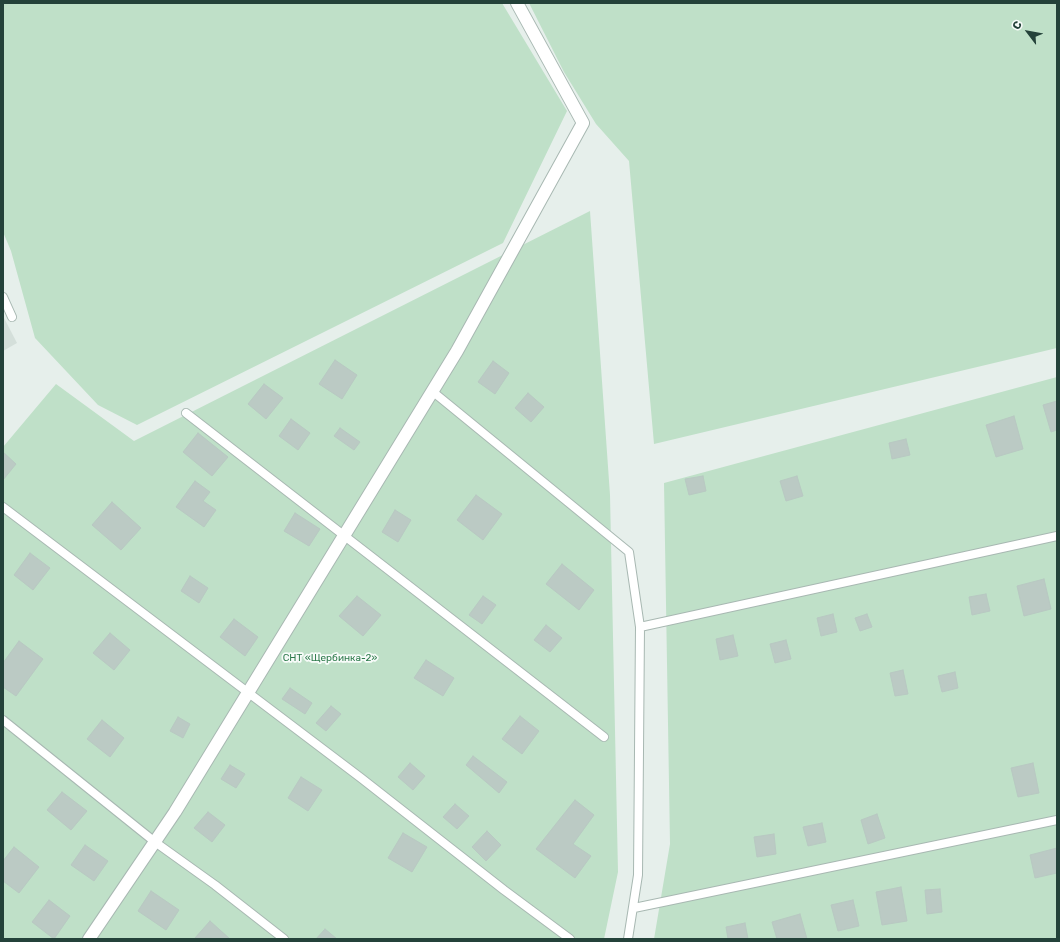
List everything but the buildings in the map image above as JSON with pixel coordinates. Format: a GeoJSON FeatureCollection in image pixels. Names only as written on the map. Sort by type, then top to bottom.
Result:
{"type":"FeatureCollection","features":[{"type":"Feature","properties":{"kind":"street"},"geometry":{"type":"LineString","coordinates":[[89,939],[155,842],[249,694],[344,535],[457,351],[583,123],[517,3]]}},
{"type":"Feature","properties":{"kind":"lane"},"geometry":{"type":"LineString","coordinates":[[3,297],[12,317]]}},
{"type":"Feature","properties":{"kind":"lane"},"geometry":{"type":"LineString","coordinates":[[432,391],[629,552],[640,627],[638,875],[628,939]]}},
{"type":"Feature","properties":{"kind":"lane"},"geometry":{"type":"LineString","coordinates":[[186,414],[604,737]]}},
{"type":"Feature","properties":{"kind":"lane"},"geometry":{"type":"LineString","coordinates":[[3,507],[570,939]]}},
{"type":"Feature","properties":{"kind":"lane"},"geometry":{"type":"LineString","coordinates":[[640,627],[1057,536]]}},
{"type":"Feature","properties":{"kind":"lane"},"geometry":{"type":"LineString","coordinates":[[3,720],[155,842],[284,939]]}},
{"type":"Feature","properties":{"kind":"lane"},"geometry":{"type":"LineString","coordinates":[[634,908],[1057,820]]}},
{"type":"Feature","properties":{"kind":"shaded area"},"geometry":{"type":"Polygon","coordinates":[[[3,316],[17,343],[3,351],[3,316]]]}},
{"type":"Feature","properties":{"kind":"green space"},"geometry":{"type":"Polygon","coordinates":[[[3,3],[502,3],[567,111],[503,243],[137,425],[98,405],[35,338],[11,251],[3,232],[3,3]]]}},
{"type":"Feature","properties":{"kind":"green space"},"geometry":{"type":"Polygon","coordinates":[[[529,3],[1057,3],[1057,348],[654,444],[629,161],[596,124],[564,72],[529,3]]]}},
{"type":"Feature","properties":{"kind":"green space","name":"СНТ «Щербинка-2»"},"geometry":{"type":"Polygon","coordinates":[[[590,211],[610,495],[618,872],[604,939],[3,939],[3,447],[56,384],[134,441],[590,211]]]}},
{"type":"Feature","properties":{"kind":"green space"},"geometry":{"type":"Polygon","coordinates":[[[1057,377],[1057,939],[654,939],[670,844],[664,483],[1057,377]]]}}]}
